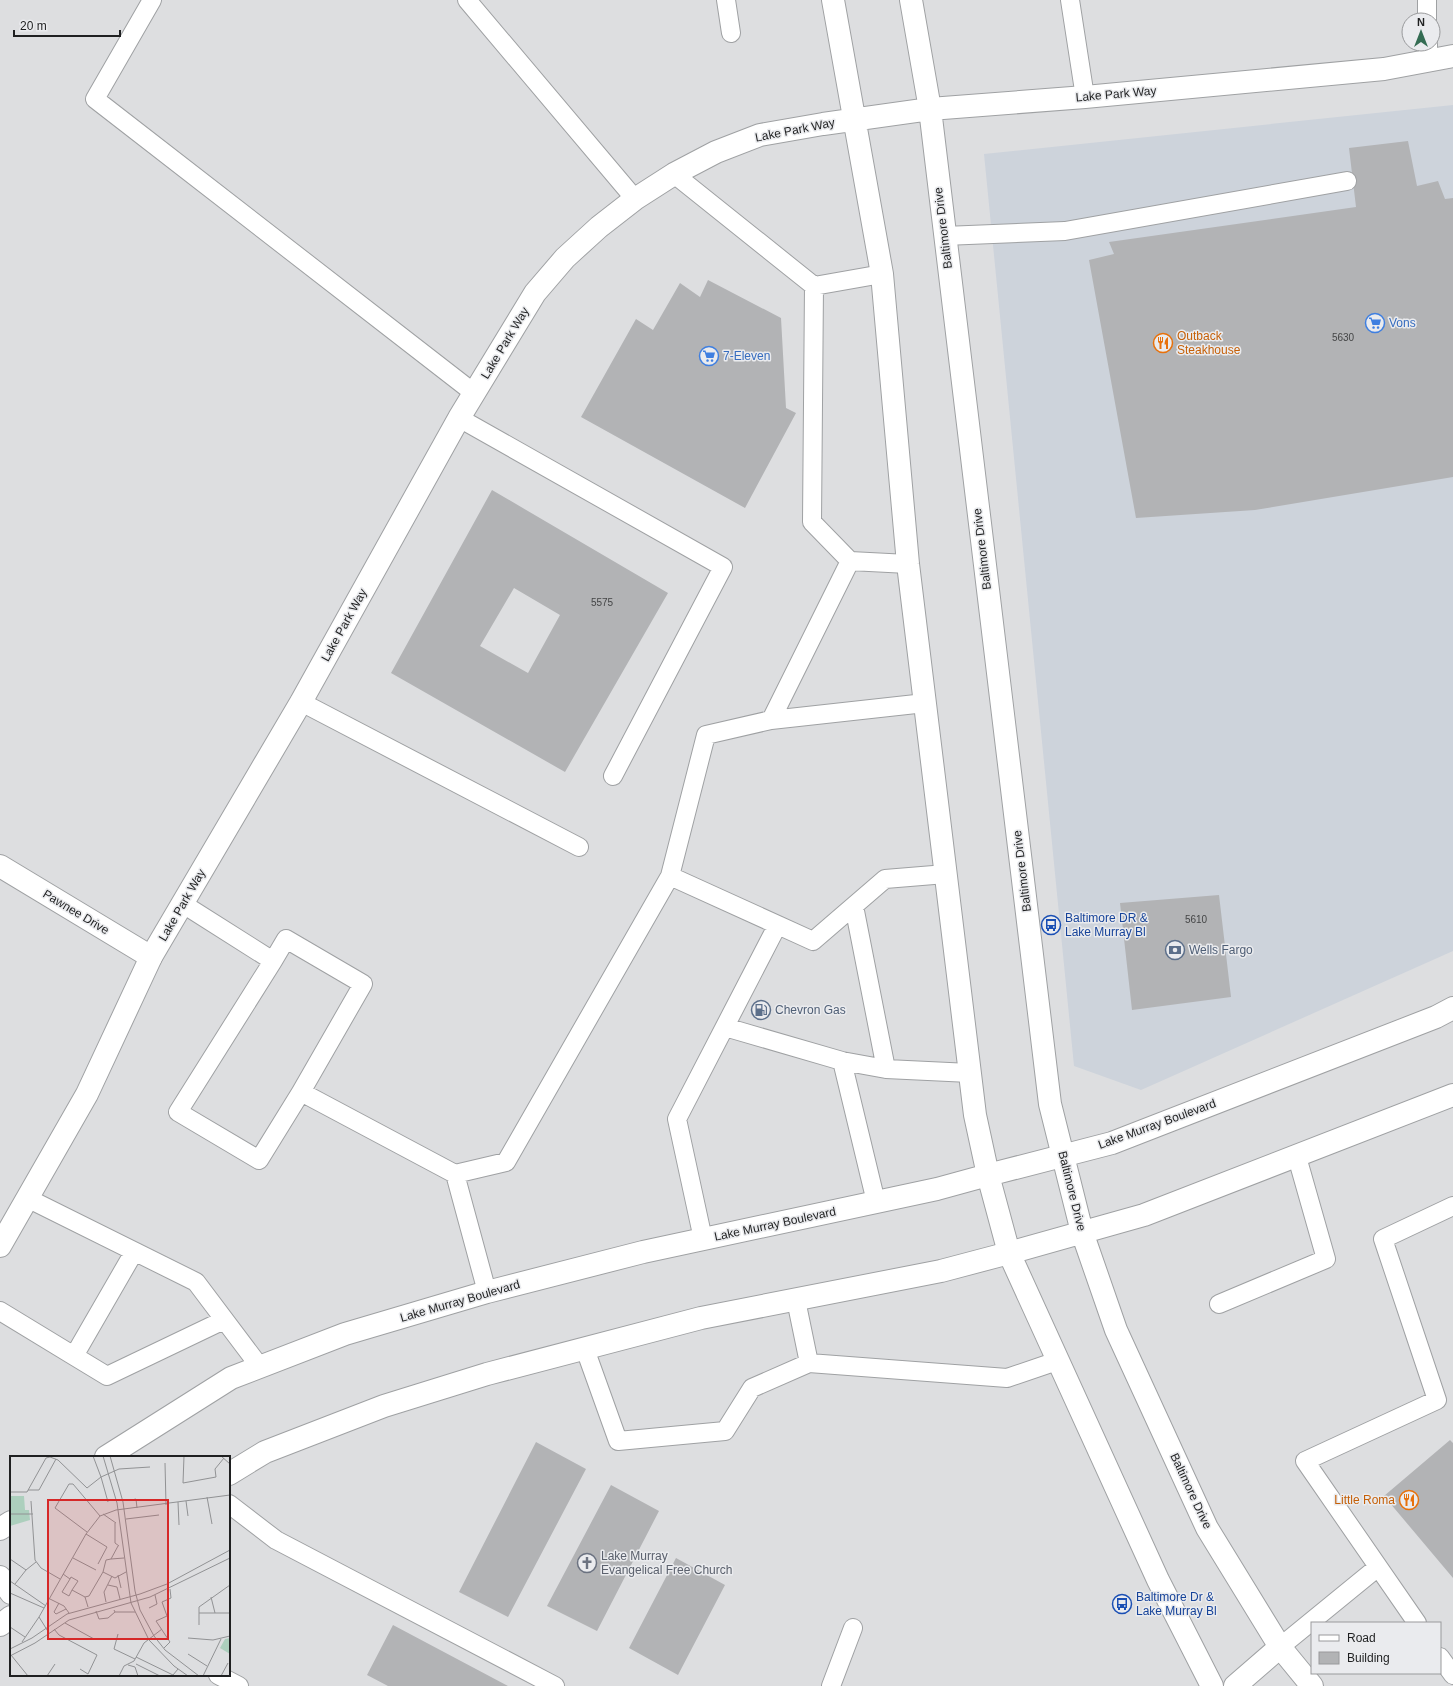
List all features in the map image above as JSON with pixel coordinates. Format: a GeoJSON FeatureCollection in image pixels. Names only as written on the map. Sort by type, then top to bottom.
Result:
{"type":"FeatureCollection","features":[{"type":"Feature","properties":{"kind":"main road"},"geometry":{"type":"LineString","coordinates":[[833,0],[882,274],[908,564],[975,1115],[988,1175],[1009,1253],[1158,1580],[1212,1686]]}},
{"type":"Feature","properties":{"kind":"main road","name":"Baltimore Drive"},"geometry":{"type":"LineString","coordinates":[[911,0],[930,109],[944,236],[1050,1104],[1082,1232],[1116,1330],[1207,1528],[1280,1647],[1312,1686]]}},
{"type":"Feature","properties":{"kind":"main road","name":"Lake Park Way"},"geometry":{"type":"LineString","coordinates":[[0,1246],[86,1094],[151,957],[301,702],[459,418],[536,293],[565,258],[593,232],[634,199],[674,174],[716,152],[760,135],[855,119],[930,109],[1085,97],[1384,69],[1428,52],[1453,56]]}},
{"type":"Feature","properties":{"kind":"main road","name":"Pawnee Drive"},"geometry":{"type":"LineString","coordinates":[[0,866],[151,957]]}},
{"type":"Feature","properties":{"kind":"main road","name":"Lake Murray Boulevard"},"geometry":{"type":"LineString","coordinates":[[108,1456],[231,1378],[345,1334],[487,1292],[642,1252],[937,1189],[1112,1143],[1436,1017],[1453,1008]]}},
{"type":"Feature","properties":{"kind":"main road"},"geometry":{"type":"LineString","coordinates":[[230,1473],[265,1452],[384,1406],[487,1374],[701,1318],[941,1271],[1144,1215],[1296,1157],[1453,1094]]}},
{"type":"Feature","properties":{"kind":"main road"},"geometry":{"type":"LineString","coordinates":[[0,1529],[10,1523]]}},
{"type":"Feature","properties":{"kind":"main road"},"geometry":{"type":"LineString","coordinates":[[0,1577],[10,1592]]}},
{"type":"Feature","properties":{"kind":"main road"},"geometry":{"type":"LineString","coordinates":[[0,1625],[10,1619]]}},
{"type":"Feature","properties":{"kind":"main road"},"geometry":{"type":"LineString","coordinates":[[1235,1686],[1280,1647]]}},
{"type":"Feature","properties":{"kind":"lane"},"geometry":{"type":"LineString","coordinates":[[152,0],[95,99],[474,393]]}},
{"type":"Feature","properties":{"kind":"lane"},"geometry":{"type":"LineString","coordinates":[[467,0],[634,199]]}},
{"type":"Feature","properties":{"kind":"lane"},"geometry":{"type":"LineString","coordinates":[[726,0],[731,33]]}},
{"type":"Feature","properties":{"kind":"lane"},"geometry":{"type":"LineString","coordinates":[[1070,0],[1085,97]]}},
{"type":"Feature","properties":{"kind":"lane"},"geometry":{"type":"LineString","coordinates":[[1427,0],[1427,12]]}},
{"type":"Feature","properties":{"kind":"lane"},"geometry":{"type":"LineString","coordinates":[[674,174],[814,286],[882,274]]}},
{"type":"Feature","properties":{"kind":"lane"},"geometry":{"type":"LineString","coordinates":[[944,236],[1065,231],[1347,181]]}},
{"type":"Feature","properties":{"kind":"lane"},"geometry":{"type":"LineString","coordinates":[[814,286],[812,522],[850,561],[908,564]]}},
{"type":"Feature","properties":{"kind":"lane"},"geometry":{"type":"LineString","coordinates":[[459,418],[723,566],[613,776]]}},
{"type":"Feature","properties":{"kind":"lane"},"geometry":{"type":"LineString","coordinates":[[771,720],[850,561]]}},
{"type":"Feature","properties":{"kind":"lane"},"geometry":{"type":"LineString","coordinates":[[301,702],[579,847]]}},
{"type":"Feature","properties":{"kind":"lane"},"geometry":{"type":"LineString","coordinates":[[301,1092],[455,1174],[506,1162],[670,876],[706,735],[771,720],[925,703]]}},
{"type":"Feature","properties":{"kind":"lane"},"geometry":{"type":"LineString","coordinates":[[670,876],[777,926],[813,941],[885,879],[946,874]]}},
{"type":"Feature","properties":{"kind":"lane"},"geometry":{"type":"LineString","coordinates":[[183,904],[273,961]]}},
{"type":"Feature","properties":{"kind":"lane"},"geometry":{"type":"LineString","coordinates":[[854,906],[886,1068]]}},
{"type":"Feature","properties":{"kind":"lane"},"geometry":{"type":"LineString","coordinates":[[703,1239],[677,1119],[777,926]]}},
{"type":"Feature","properties":{"kind":"lane"},"geometry":{"type":"LineString","coordinates":[[286,939],[363,984],[301,1092],[259,1160],[178,1112],[286,939]]}},
{"type":"Feature","properties":{"kind":"lane"},"geometry":{"type":"LineString","coordinates":[[725,1027],[842,1062],[886,1068],[970,1073]]}},
{"type":"Feature","properties":{"kind":"lane"},"geometry":{"type":"LineString","coordinates":[[842,1062],[876,1202]]}},
{"type":"Feature","properties":{"kind":"lane"},"geometry":{"type":"LineString","coordinates":[[1219,1304],[1326,1259],[1296,1157]]}},
{"type":"Feature","properties":{"kind":"lane"},"geometry":{"type":"LineString","coordinates":[[455,1174],[487,1292]]}},
{"type":"Feature","properties":{"kind":"lane"},"geometry":{"type":"LineString","coordinates":[[27,1198],[196,1282],[260,1367]]}},
{"type":"Feature","properties":{"kind":"lane"},"geometry":{"type":"LineString","coordinates":[[1416,1622],[1304,1461],[1437,1400],[1383,1239],[1453,1206]]}},
{"type":"Feature","properties":{"kind":"lane"},"geometry":{"type":"LineString","coordinates":[[74,1356],[134,1252]]}},
{"type":"Feature","properties":{"kind":"lane"},"geometry":{"type":"LineString","coordinates":[[796,1300],[809,1363]]}},
{"type":"Feature","properties":{"kind":"lane"},"geometry":{"type":"LineString","coordinates":[[0,1311],[107,1376],[224,1320]]}},
{"type":"Feature","properties":{"kind":"lane"},"geometry":{"type":"LineString","coordinates":[[585,1349],[618,1441],[725,1431],[752,1388],[809,1363],[1007,1378],[1057,1361]]}},
{"type":"Feature","properties":{"kind":"lane"},"geometry":{"type":"LineString","coordinates":[[230,1505],[276,1540],[555,1686]]}},
{"type":"Feature","properties":{"kind":"lane"},"geometry":{"type":"LineString","coordinates":[[1280,1647],[1378,1567]]}},
{"type":"Feature","properties":{"kind":"lane"},"geometry":{"type":"LineString","coordinates":[[831,1686],[853,1628]]}},
{"type":"Feature","properties":{"kind":"lane"},"geometry":{"type":"LineString","coordinates":[[1441,1658],[1453,1676]]}},
{"type":"Feature","properties":{"kind":"lane"},"geometry":{"type":"LineString","coordinates":[[220,1676],[239,1686]]}},
{"type":"Feature","properties":{"kind":"shaded area"},"geometry":{"type":"Polygon","coordinates":[[[1453,105],[1453,951],[1141,1090],[1074,1066],[984,154],[1453,105]]]}},
{"type":"Feature","properties":{"kind":"building"},"geometry":{"type":"Polygon","coordinates":[[[1408,141],[1417,186],[1438,181],[1445,199],[1453,198],[1453,477],[1255,510],[1136,518],[1089,260],[1114,254],[1109,242],[1356,207],[1349,148],[1408,141]]]}},
{"type":"Feature","properties":{"kind":"building"},"geometry":{"type":"Polygon","coordinates":[[[708,280],[781,318],[786,408],[796,413],[745,508],[581,417],[636,319],[653,330],[680,283],[700,297],[708,280]]]}},
{"type":"Feature","properties":{"kind":"building"},"geometry":{"type":"Polygon","coordinates":[[[492,490],[668,593],[565,772],[391,673],[492,490]],[[514,588],[480,646],[528,673],[560,615],[514,588]]]}},
{"type":"Feature","properties":{"kind":"building","name":"Wells Fargo"},"geometry":{"type":"Polygon","coordinates":[[[1219,895],[1231,997],[1132,1010],[1120,903],[1219,895]]]}},
{"type":"Feature","properties":{"kind":"building"},"geometry":{"type":"Polygon","coordinates":[[[1450,1440],[1453,1443],[1453,1578],[1384,1496],[1450,1440]]]}},
{"type":"Feature","properties":{"kind":"building"},"geometry":{"type":"Polygon","coordinates":[[[536,1442],[586,1469],[508,1617],[459,1592],[536,1442]]]}},
{"type":"Feature","properties":{"kind":"building"},"geometry":{"type":"Polygon","coordinates":[[[611,1485],[659,1511],[597,1631],[547,1606],[611,1485]]]}},
{"type":"Feature","properties":{"kind":"building"},"geometry":{"type":"Polygon","coordinates":[[[676,1558],[725,1585],[678,1675],[629,1648],[676,1558]]]}},
{"type":"Feature","properties":{"kind":"building"},"geometry":{"type":"Polygon","coordinates":[[[393,1625],[508,1686],[388,1686],[367,1675],[393,1625]]]}},
{"type":"Feature","properties":{"kind":"place","name":"Vons"},"geometry":{"type":"Point","coordinates":[1375,323]}},
{"type":"Feature","properties":{"kind":"place","name":"Outback Steakhouse"},"geometry":{"type":"Point","coordinates":[1163,343]}},
{"type":"Feature","properties":{"kind":"place","name":"7-Eleven"},"geometry":{"type":"Point","coordinates":[709,356]}},
{"type":"Feature","properties":{"kind":"place","name":"Baltimore DR & Lake Murray Bl"},"geometry":{"type":"Point","coordinates":[1051,925]}},
{"type":"Feature","properties":{"kind":"place","name":"Wells Fargo"},"geometry":{"type":"Point","coordinates":[1175,950]}},
{"type":"Feature","properties":{"kind":"place","name":"Chevron Gas"},"geometry":{"type":"Point","coordinates":[761,1010]}},
{"type":"Feature","properties":{"kind":"place","name":"Little Roma"},"geometry":{"type":"Point","coordinates":[1409,1500]}},
{"type":"Feature","properties":{"kind":"place","name":"Lake Murray Evangelical Free Church"},"geometry":{"type":"Point","coordinates":[587,1563]}},
{"type":"Feature","properties":{"kind":"place","name":"Baltimore Dr & Lake Murray Bl"},"geometry":{"type":"Point","coordinates":[1122,1604]}}]}
